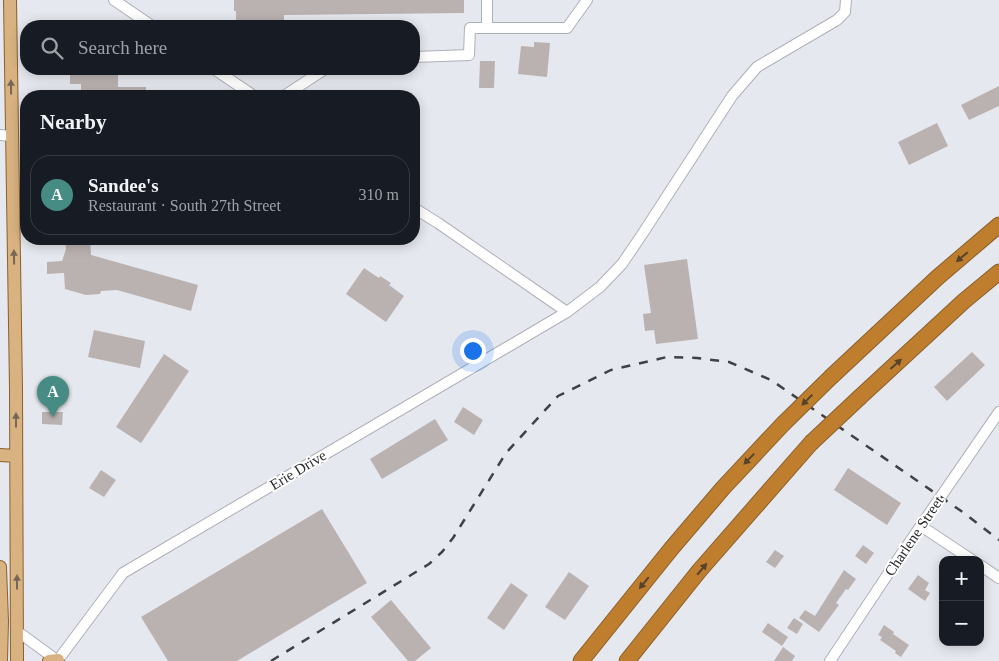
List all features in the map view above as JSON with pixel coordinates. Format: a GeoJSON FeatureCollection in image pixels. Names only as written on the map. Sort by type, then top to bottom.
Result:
{"type":"FeatureCollection","features":[{"type":"Feature","properties":{"kind":"highway"},"geometry":{"type":"LineString","coordinates":[[582,661],[722,488],[783,424],[938,276],[999,225]]}},
{"type":"Feature","properties":{"kind":"highway"},"geometry":{"type":"LineString","coordinates":[[627,661],[705,564],[811,443],[964,301],[999,272]]}},
{"type":"Feature","properties":{"kind":"main road"},"geometry":{"type":"LineString","coordinates":[[10,0],[6,135],[16,456],[17,661]]}},
{"type":"Feature","properties":{"kind":"main road"},"geometry":{"type":"LineString","coordinates":[[0,455],[16,456]]}},
{"type":"Feature","properties":{"kind":"main road"},"geometry":{"type":"LineString","coordinates":[[0,567],[1,661]]}},
{"type":"Feature","properties":{"kind":"main road"},"geometry":{"type":"LineString","coordinates":[[1,620],[17,631]]}},
{"type":"Feature","properties":{"kind":"main road"},"geometry":{"type":"LineString","coordinates":[[49,661],[58,661]]}},
{"type":"Feature","properties":{"kind":"street"},"geometry":{"type":"LineString","coordinates":[[487,0],[488,28]]}},
{"type":"Feature","properties":{"kind":"street"},"geometry":{"type":"LineString","coordinates":[[420,57],[469,55],[470,28],[567,28],[587,0]]}},
{"type":"Feature","properties":{"kind":"street","name":"Erie Drive"},"geometry":{"type":"LineString","coordinates":[[58,661],[123,573],[567,312],[600,287],[622,264],[732,96],[757,67],[837,20],[845,12],[846,0]]}},
{"type":"Feature","properties":{"kind":"street"},"geometry":{"type":"LineString","coordinates":[[118,1],[144,20]]}},
{"type":"Feature","properties":{"kind":"street"},"geometry":{"type":"LineString","coordinates":[[223,75],[245,90]]}},
{"type":"Feature","properties":{"kind":"street"},"geometry":{"type":"LineString","coordinates":[[293,90],[316,75]]}},
{"type":"Feature","properties":{"kind":"street"},"geometry":{"type":"LineString","coordinates":[[420,212],[567,312]]}},
{"type":"Feature","properties":{"kind":"street","name":"Charlene Street"},"geometry":{"type":"LineString","coordinates":[[830,661],[999,412]]}},
{"type":"Feature","properties":{"kind":"street"},"geometry":{"type":"LineString","coordinates":[[922,526],[966,556]]}},
{"type":"Feature","properties":{"kind":"street"},"geometry":{"type":"LineString","coordinates":[[984,568],[999,578]]}},
{"type":"Feature","properties":{"kind":"street"},"geometry":{"type":"LineString","coordinates":[[17,631],[58,661]]}},
{"type":"Feature","properties":{"kind":"building"},"geometry":{"type":"Polygon","coordinates":[[[234,0],[464,0],[464,13],[284,15],[284,20],[236,20],[236,11],[234,11],[234,0]]]}},
{"type":"Feature","properties":{"kind":"building"},"geometry":{"type":"Polygon","coordinates":[[[534,42],[550,43],[547,77],[518,74],[521,46],[534,47],[534,42]]]}},
{"type":"Feature","properties":{"kind":"building"},"geometry":{"type":"Polygon","coordinates":[[[480,61],[495,61],[494,88],[479,88],[480,61]]]}},
{"type":"Feature","properties":{"kind":"building"},"geometry":{"type":"Polygon","coordinates":[[[70,75],[118,75],[118,87],[146,87],[146,90],[81,90],[81,84],[70,84],[70,75]]]}},
{"type":"Feature","properties":{"kind":"building"},"geometry":{"type":"Polygon","coordinates":[[[999,86],[999,106],[969,120],[961,105],[999,86]]]}},
{"type":"Feature","properties":{"kind":"building"},"geometry":{"type":"Polygon","coordinates":[[[937,123],[948,146],[909,165],[898,142],[937,123]]]}},
{"type":"Feature","properties":{"kind":"building"},"geometry":{"type":"Polygon","coordinates":[[[66,245],[90,245],[91,255],[198,285],[191,311],[117,290],[101,291],[100,294],[86,295],[65,289],[64,273],[47,274],[47,262],[62,261],[66,245]]]}},
{"type":"Feature","properties":{"kind":"building"},"geometry":{"type":"Polygon","coordinates":[[[687,259],[698,339],[656,344],[654,330],[645,331],[643,314],[651,313],[644,265],[687,259]]]}},
{"type":"Feature","properties":{"kind":"building"},"geometry":{"type":"Polygon","coordinates":[[[364,268],[391,283],[389,285],[404,296],[386,322],[346,294],[364,268]]]}},
{"type":"Feature","properties":{"kind":"building"},"geometry":{"type":"Polygon","coordinates":[[[94,330],[145,341],[140,368],[88,357],[94,330]]]}},
{"type":"Feature","properties":{"kind":"building"},"geometry":{"type":"Polygon","coordinates":[[[972,352],[985,365],[947,401],[934,387],[972,352]]]}},
{"type":"Feature","properties":{"kind":"building"},"geometry":{"type":"Polygon","coordinates":[[[164,354],[189,371],[141,443],[116,427],[164,354]]]}},
{"type":"Feature","properties":{"kind":"building"},"geometry":{"type":"Polygon","coordinates":[[[463,407],[483,420],[474,435],[454,422],[463,407]]]}},
{"type":"Feature","properties":{"kind":"building"},"geometry":{"type":"Polygon","coordinates":[[[42,412],[63,412],[62,425],[42,424],[42,412]]]}},
{"type":"Feature","properties":{"kind":"building"},"geometry":{"type":"Polygon","coordinates":[[[435,419],[448,440],[382,479],[370,459],[435,419]]]}},
{"type":"Feature","properties":{"kind":"building"},"geometry":{"type":"Polygon","coordinates":[[[848,468],[901,503],[887,525],[834,490],[848,468]]]}},
{"type":"Feature","properties":{"kind":"building"},"geometry":{"type":"Polygon","coordinates":[[[101,470],[116,480],[104,497],[89,488],[101,470]]]}},
{"type":"Feature","properties":{"kind":"building"},"geometry":{"type":"Polygon","coordinates":[[[322,509],[367,583],[237,661],[168,661],[141,617],[322,509]]]}},
{"type":"Feature","properties":{"kind":"building"},"geometry":{"type":"Polygon","coordinates":[[[863,545],[874,553],[866,564],[855,556],[863,545]]]}},
{"type":"Feature","properties":{"kind":"building"},"geometry":{"type":"Polygon","coordinates":[[[775,550],[784,556],[775,568],[766,562],[775,550]]]}},
{"type":"Feature","properties":{"kind":"building"},"geometry":{"type":"Polygon","coordinates":[[[844,570],[856,579],[836,603],[839,605],[819,632],[799,618],[805,610],[815,616],[844,570]]]}},
{"type":"Feature","properties":{"kind":"building"},"geometry":{"type":"Polygon","coordinates":[[[569,572],[589,586],[565,620],[545,607],[569,572]]]}},
{"type":"Feature","properties":{"kind":"building"},"geometry":{"type":"Polygon","coordinates":[[[918,575],[929,583],[925,590],[930,593],[925,601],[908,589],[918,575]]]}},
{"type":"Feature","properties":{"kind":"building"},"geometry":{"type":"Polygon","coordinates":[[[511,583],[528,595],[504,630],[487,618],[511,583]]]}},
{"type":"Feature","properties":{"kind":"building"},"geometry":{"type":"Polygon","coordinates":[[[391,600],[431,648],[415,661],[408,661],[371,617],[391,600]]]}},
{"type":"Feature","properties":{"kind":"building"},"geometry":{"type":"Polygon","coordinates":[[[794,618],[803,624],[797,634],[787,628],[794,618]]]}},
{"type":"Feature","properties":{"kind":"building"},"geometry":{"type":"Polygon","coordinates":[[[768,623],[788,637],[782,646],[762,632],[768,623]]]}},
{"type":"Feature","properties":{"kind":"building"},"geometry":{"type":"Polygon","coordinates":[[[884,625],[909,645],[901,657],[895,653],[896,651],[880,640],[882,637],[878,635],[884,625]]]}},
{"type":"Feature","properties":{"kind":"building"},"geometry":{"type":"Polygon","coordinates":[[[783,647],[795,656],[792,661],[774,661],[783,647]]]}},
{"type":"Feature","properties":{"kind":"railway"},"geometry":{"type":"LineString","coordinates":[[271,661],[429,564],[442,552],[453,538],[506,453],[558,396],[611,370],[667,357],[729,362],[771,380],[964,513],[999,540]]}},
{"type":"Feature","properties":{"kind":"place","name":"Sandee's"},"geometry":{"type":"Point","coordinates":[53,417]}}]}
